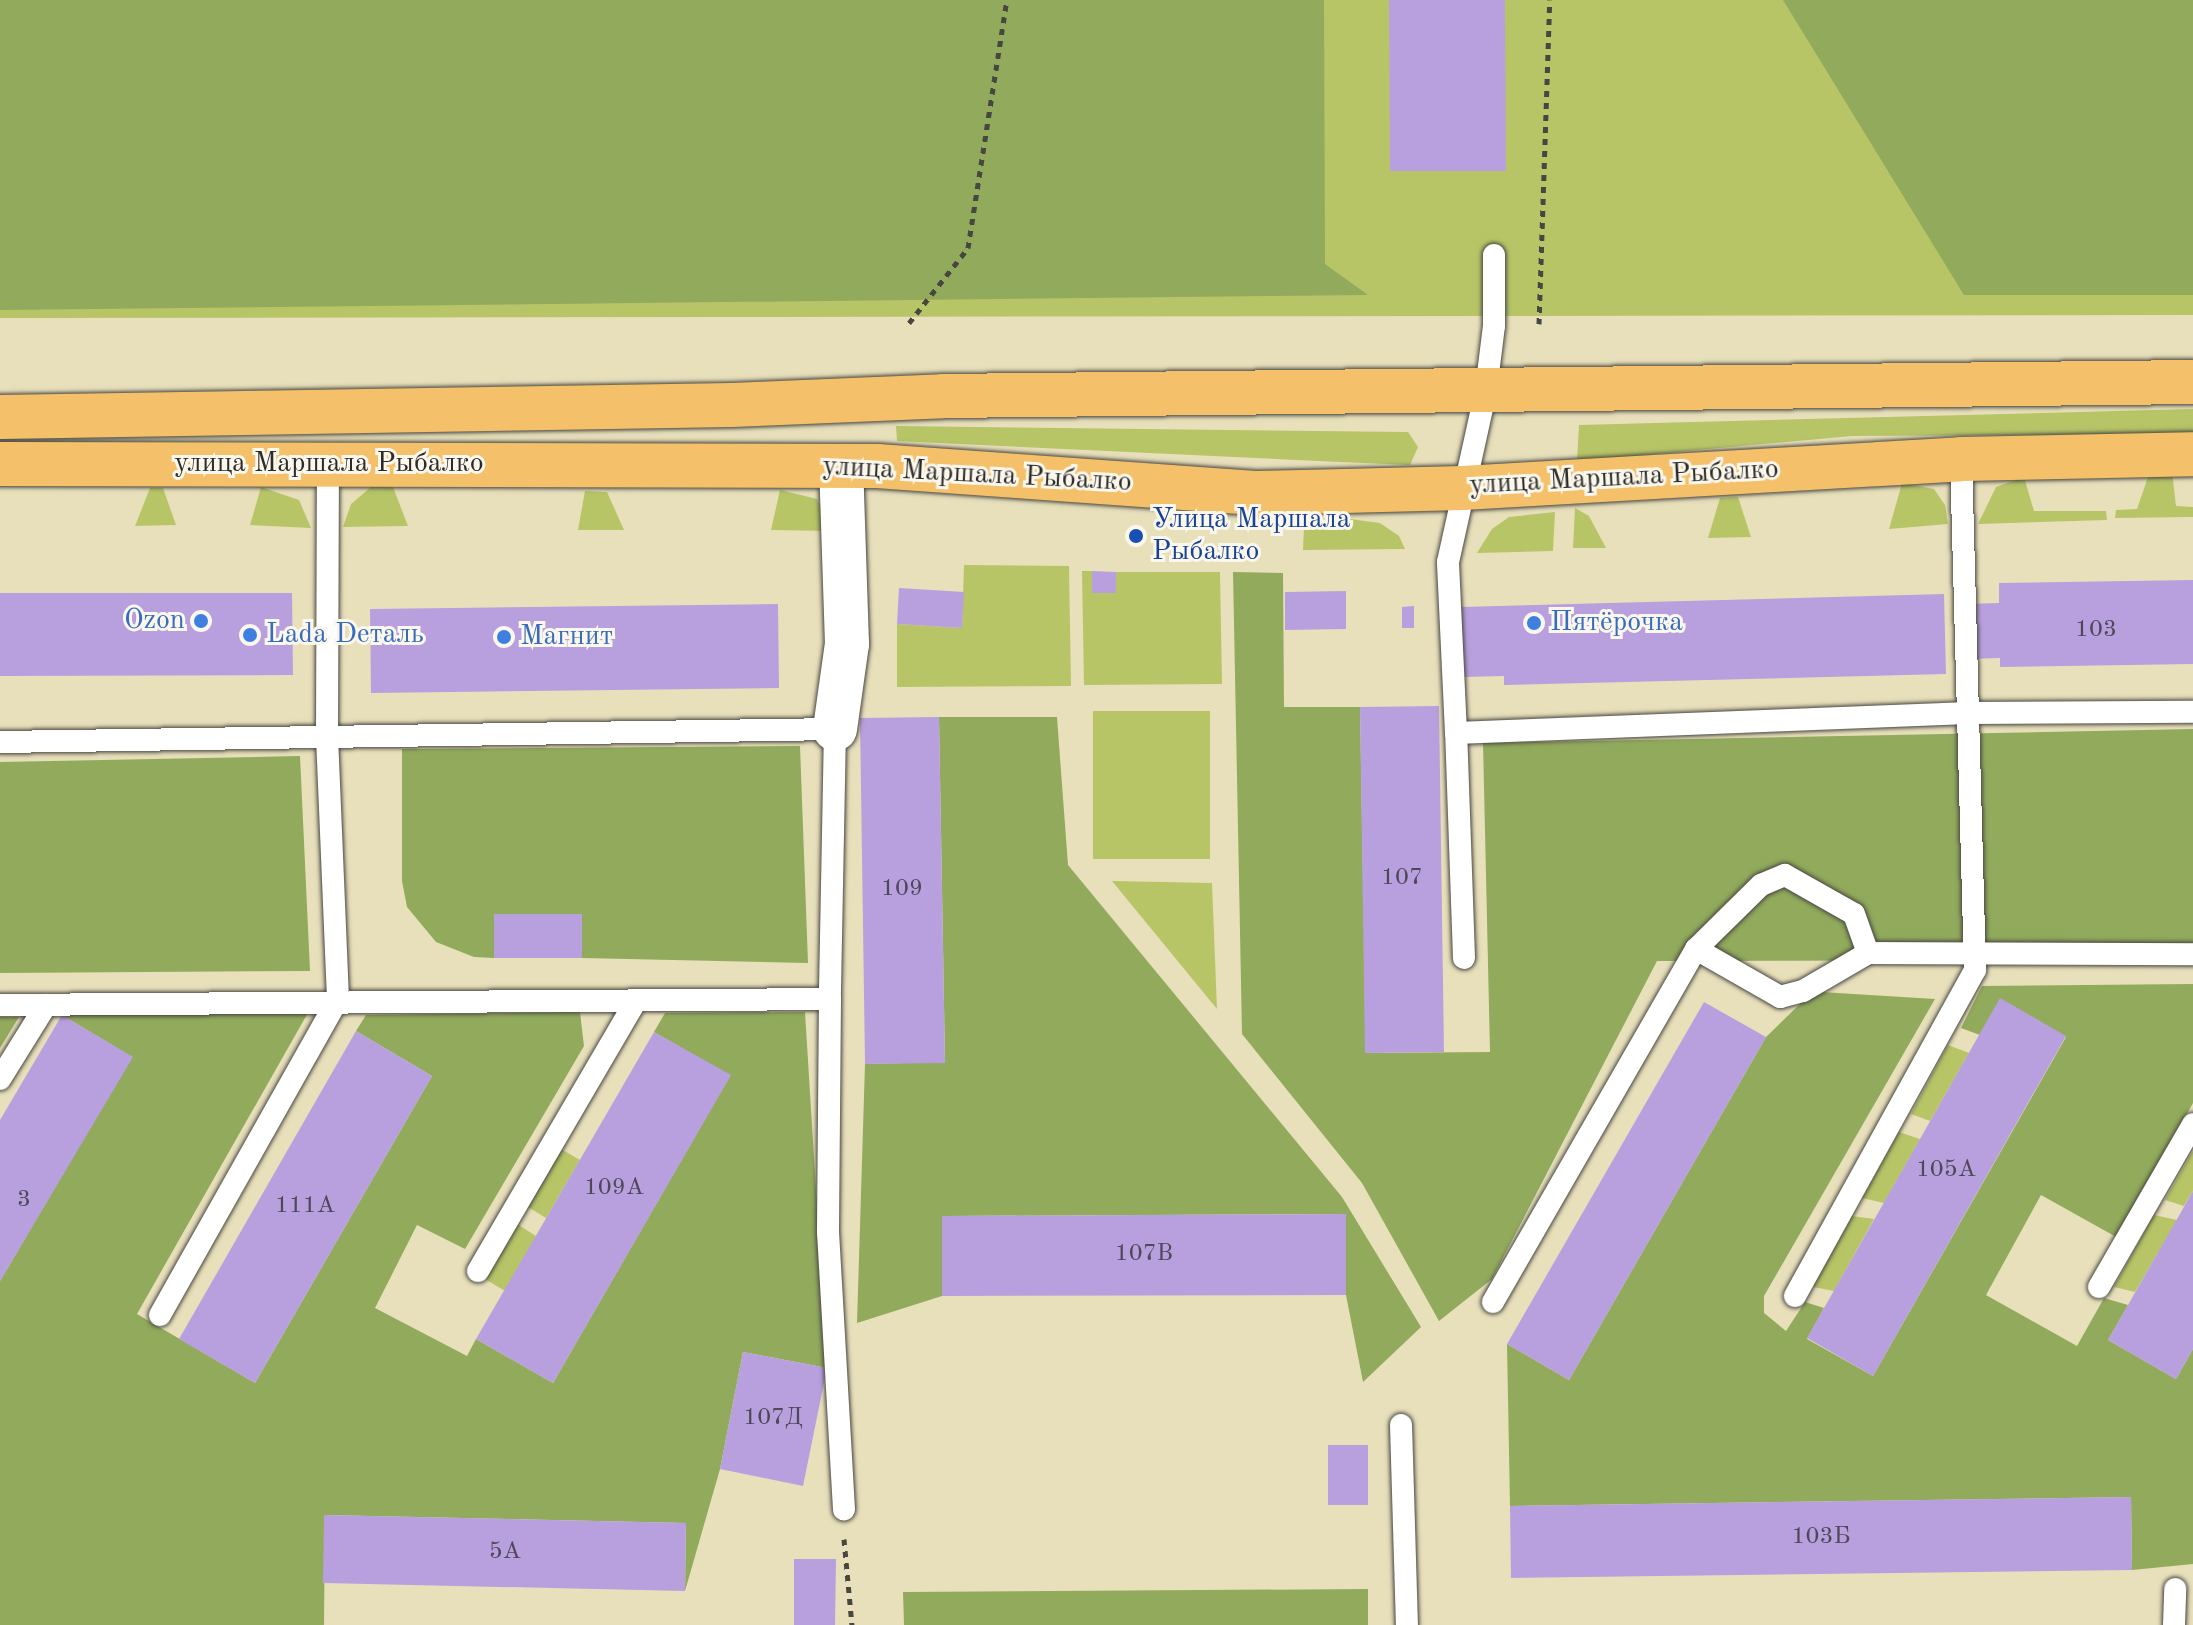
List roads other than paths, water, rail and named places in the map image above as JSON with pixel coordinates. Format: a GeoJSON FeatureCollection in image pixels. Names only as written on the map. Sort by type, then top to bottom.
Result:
{"type":"FeatureCollection","features":[{"type":"Feature","properties":{"kind":"main road","name":"улица Маршала Рыбалко"},"geometry":{"type":"LineString","coordinates":[[0,417],[1486,390],[2193,382]]}},
{"type":"Feature","properties":{"kind":"main road","name":"улица Маршала Рыбалко"},"geometry":{"type":"LineString","coordinates":[[0,464],[841,466],[1258,493],[1463,488],[1961,459],[2193,454]]}},
{"type":"Feature","properties":{"kind":"street"},"geometry":{"type":"LineString","coordinates":[[835,729],[847,644],[841,466]]}},
{"type":"Feature","properties":{"kind":"lane"},"geometry":{"type":"LineString","coordinates":[[1464,958],[1448,562],[1486,390],[1494,326],[1494,255]]}},
{"type":"Feature","properties":{"kind":"lane"},"geometry":{"type":"LineString","coordinates":[[1795,1296],[1975,970],[1961,459]]}},
{"type":"Feature","properties":{"kind":"lane"},"geometry":{"type":"LineString","coordinates":[[160,1315],[338,999],[327,738],[328,463]]}},
{"type":"Feature","properties":{"kind":"lane"},"geometry":{"type":"LineString","coordinates":[[1456,733],[1968,713],[2193,712]]}},
{"type":"Feature","properties":{"kind":"lane"},"geometry":{"type":"LineString","coordinates":[[0,742],[835,729],[828,1232],[844,1510]]}},
{"type":"Feature","properties":{"kind":"lane"},"geometry":{"type":"LineString","coordinates":[[1493,1302],[1696,949],[1761,885],[1785,875],[1854,914],[1868,953]]}},
{"type":"Feature","properties":{"kind":"lane"},"geometry":{"type":"LineString","coordinates":[[1696,949],[1780,997],[1803,991],[1868,953],[2193,954]]}},
{"type":"Feature","properties":{"kind":"lane"},"geometry":{"type":"LineString","coordinates":[[0,1005],[338,999],[635,1002],[830,999]]}},
{"type":"Feature","properties":{"kind":"lane"},"geometry":{"type":"LineString","coordinates":[[478,1271],[635,1002]]}},
{"type":"Feature","properties":{"kind":"lane"},"geometry":{"type":"LineString","coordinates":[[0,1079],[46,1005]]}},
{"type":"Feature","properties":{"kind":"lane"},"geometry":{"type":"LineString","coordinates":[[2099,1287],[2193,1124]]}},
{"type":"Feature","properties":{"kind":"lane"},"geometry":{"type":"LineString","coordinates":[[1401,1425],[1407,1625]]}},
{"type":"Feature","properties":{"kind":"lane"},"geometry":{"type":"LineString","coordinates":[[2174,1625],[2175,1589]]}},
{"type":"Feature","properties":{"kind":"place","name":"Улица Маршала Рыбалко"},"geometry":{"type":"Point","coordinates":[1136,536]}},
{"type":"Feature","properties":{"kind":"place","name":"Ozon"},"geometry":{"type":"Point","coordinates":[201,621]}},
{"type":"Feature","properties":{"kind":"place","name":"Пятёрочка"},"geometry":{"type":"Point","coordinates":[1534,623]}},
{"type":"Feature","properties":{"kind":"place","name":"Lada Dеталь"},"geometry":{"type":"Point","coordinates":[250,635]}},
{"type":"Feature","properties":{"kind":"place","name":"Магнит"},"geometry":{"type":"Point","coordinates":[504,637]}}]}
